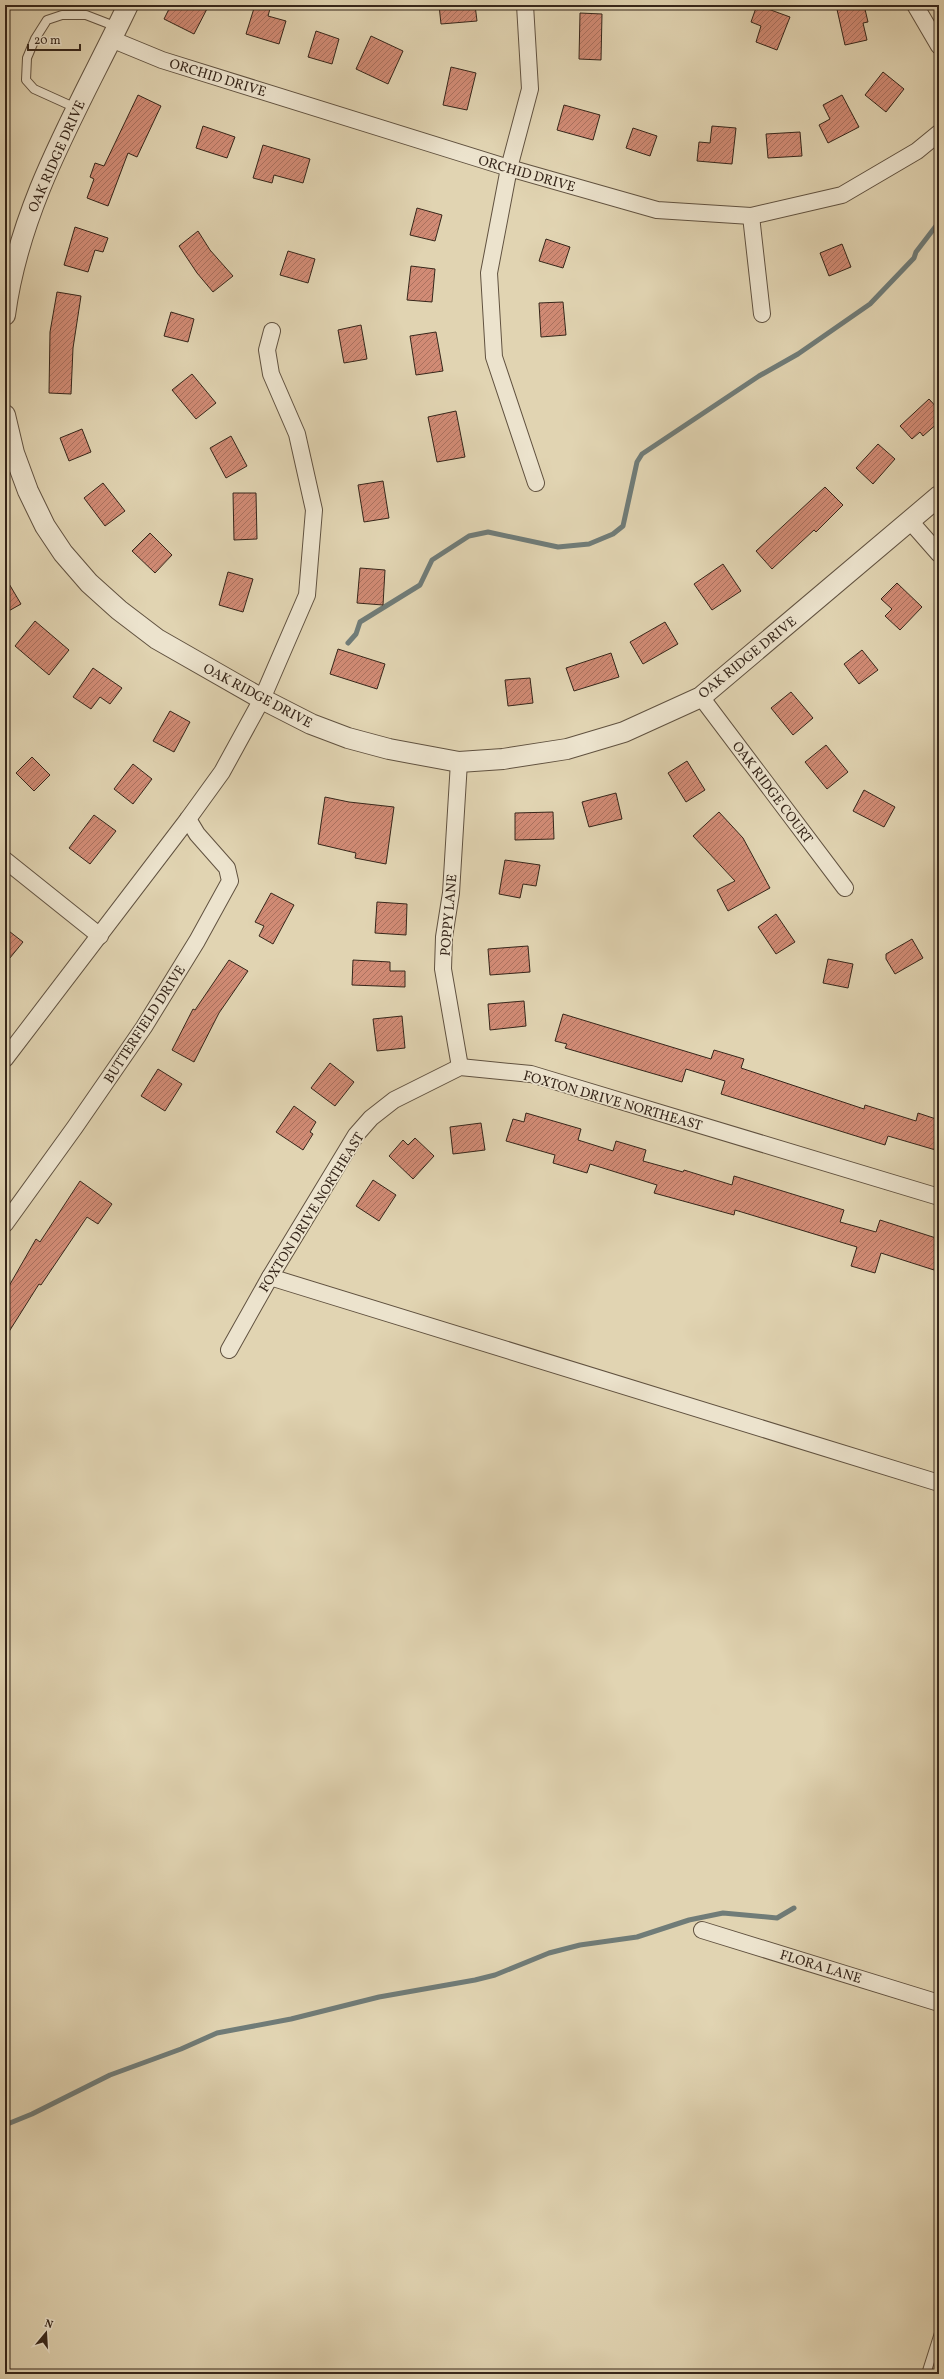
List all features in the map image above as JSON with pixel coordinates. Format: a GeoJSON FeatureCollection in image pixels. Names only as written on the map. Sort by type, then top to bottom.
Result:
{"type":"FeatureCollection","features":[{"type":"Feature","properties":{"kind":"street","name":"OAK RIDGE DRIVE"},"geometry":{"type":"LineString","coordinates":[[5,315],[20,240],[49,164],[128,5]]}},
{"type":"Feature","properties":{"kind":"street"},"geometry":{"type":"LineString","coordinates":[[525,5],[530,90],[509,168],[490,273],[494,357],[536,483]]}},
{"type":"Feature","properties":{"kind":"street"},"geometry":{"type":"LineString","coordinates":[[915,5],[939,46]]}},
{"type":"Feature","properties":{"kind":"street","name":"ORCHID DRIVE"},"geometry":{"type":"LineString","coordinates":[[114,33],[162,60],[509,168],[657,210],[751,216],[842,195],[917,151],[939,133]]}},
{"type":"Feature","properties":{"kind":"street"},"geometry":{"type":"LineString","coordinates":[[751,216],[762,314]]}},
{"type":"Feature","properties":{"kind":"street"},"geometry":{"type":"LineString","coordinates":[[5,1059],[100,936],[222,772],[262,700],[307,595],[314,510],[298,434],[271,374],[267,350],[272,331]]}},
{"type":"Feature","properties":{"kind":"street","name":"OAK RIDGE DRIVE"},"geometry":{"type":"LineString","coordinates":[[5,414],[14,453],[28,491],[42,519],[63,553],[89,583],[119,610],[157,639],[262,700],[311,724],[348,738],[389,750],[459,762],[503,759],[567,749],[624,732],[701,697],[939,496]]}},
{"type":"Feature","properties":{"kind":"street"},"geometry":{"type":"LineString","coordinates":[[910,521],[939,554]]}},
{"type":"Feature","properties":{"kind":"street","name":"OAK RIDGE COURT"},"geometry":{"type":"LineString","coordinates":[[701,697],[845,888]]}},
{"type":"Feature","properties":{"kind":"street","name":"POPPY LANE"},"geometry":{"type":"LineString","coordinates":[[459,762],[451,894],[444,937],[443,969],[460,1067]]}},
{"type":"Feature","properties":{"kind":"street","name":"BUTTERFIELD DRIVE"},"geometry":{"type":"LineString","coordinates":[[5,1224],[76,1127],[144,1027],[197,941],[230,881],[227,868],[197,834],[188,819]]}},
{"type":"Feature","properties":{"kind":"street"},"geometry":{"type":"LineString","coordinates":[[5,860],[100,936]]}},
{"type":"Feature","properties":{"kind":"street","name":"FOXTON DRIVE NORTHEAST"},"geometry":{"type":"LineString","coordinates":[[230,1350],[270,1277],[356,1135],[366,1123],[394,1100],[460,1067],[531,1074],[939,1197]]}},
{"type":"Feature","properties":{"kind":"street"},"geometry":{"type":"LineString","coordinates":[[270,1277],[939,1483]]}},
{"type":"Feature","properties":{"kind":"street","name":"FLORA LANE"},"geometry":{"type":"LineString","coordinates":[[702,1930],[939,2003]]}},
{"type":"Feature","properties":{"kind":"lane"},"geometry":{"type":"LineString","coordinates":[[76,108],[34,89],[26,80],[27,58],[35,39],[47,20],[62,15],[86,15],[114,33]]}},
{"type":"Feature","properties":{"kind":"lane"},"geometry":{"type":"LineString","coordinates":[[926,2374],[939,2333]]}},
{"type":"Feature","properties":{"kind":"building"},"geometry":{"type":"Polygon","coordinates":[[[171,5],[209,5],[194,34],[164,19],[171,5]]]}},
{"type":"Feature","properties":{"kind":"building"},"geometry":{"type":"Polygon","coordinates":[[[255,5],[271,5],[268,16],[286,21],[279,44],[246,34],[255,5]]]}},
{"type":"Feature","properties":{"kind":"building"},"geometry":{"type":"Polygon","coordinates":[[[439,5],[475,5],[477,21],[441,24],[439,5]]]}},
{"type":"Feature","properties":{"kind":"building"},"geometry":{"type":"Polygon","coordinates":[[[757,5],[790,17],[777,50],[756,42],[761,26],[751,22],[757,5]]]}},
{"type":"Feature","properties":{"kind":"building"},"geometry":{"type":"Polygon","coordinates":[[[836,5],[864,5],[868,22],[863,23],[867,40],[845,45],[836,5]]]}},
{"type":"Feature","properties":{"kind":"building"},"geometry":{"type":"Polygon","coordinates":[[[580,13],[602,14],[601,60],[579,59],[580,13]]]}},
{"type":"Feature","properties":{"kind":"building"},"geometry":{"type":"Polygon","coordinates":[[[316,31],[339,39],[332,64],[308,57],[316,31]]]}},
{"type":"Feature","properties":{"kind":"building"},"geometry":{"type":"Polygon","coordinates":[[[371,36],[403,51],[388,84],[356,69],[371,36]]]}},
{"type":"Feature","properties":{"kind":"building"},"geometry":{"type":"Polygon","coordinates":[[[451,67],[476,73],[467,110],[443,105],[451,67]]]}},
{"type":"Feature","properties":{"kind":"building"},"geometry":{"type":"Polygon","coordinates":[[[883,72],[904,89],[886,112],[865,95],[883,72]]]}},
{"type":"Feature","properties":{"kind":"building"},"geometry":{"type":"Polygon","coordinates":[[[138,95],[161,106],[137,157],[128,153],[108,206],[87,198],[94,179],[90,177],[95,163],[104,166],[138,95]]]}},
{"type":"Feature","properties":{"kind":"building"},"geometry":{"type":"Polygon","coordinates":[[[842,95],[859,127],[828,143],[819,125],[830,119],[823,105],[842,95]]]}},
{"type":"Feature","properties":{"kind":"building"},"geometry":{"type":"Polygon","coordinates":[[[564,105],[600,115],[593,140],[557,130],[564,105]]]}},
{"type":"Feature","properties":{"kind":"building"},"geometry":{"type":"Polygon","coordinates":[[[203,126],[235,137],[227,158],[196,148],[203,126]]]}},
{"type":"Feature","properties":{"kind":"building"},"geometry":{"type":"Polygon","coordinates":[[[712,126],[736,128],[732,164],[697,161],[699,142],[710,143],[712,126]]]}},
{"type":"Feature","properties":{"kind":"building"},"geometry":{"type":"Polygon","coordinates":[[[633,128],[657,136],[650,156],[626,148],[633,128]]]}},
{"type":"Feature","properties":{"kind":"building"},"geometry":{"type":"Polygon","coordinates":[[[800,132],[802,156],[768,158],[766,134],[800,132]]]}},
{"type":"Feature","properties":{"kind":"building"},"geometry":{"type":"Polygon","coordinates":[[[263,145],[310,159],[303,183],[274,175],[272,183],[253,178],[263,145]]]}},
{"type":"Feature","properties":{"kind":"building"},"geometry":{"type":"Polygon","coordinates":[[[417,208],[442,215],[435,241],[410,235],[417,208]]]}},
{"type":"Feature","properties":{"kind":"building"},"geometry":{"type":"Polygon","coordinates":[[[75,227],[108,238],[103,252],[95,250],[88,272],[64,265],[75,227]]]}},
{"type":"Feature","properties":{"kind":"building"},"geometry":{"type":"Polygon","coordinates":[[[198,231],[210,250],[233,276],[213,292],[197,273],[179,246],[198,231]]]}},
{"type":"Feature","properties":{"kind":"building"},"geometry":{"type":"Polygon","coordinates":[[[546,239],[570,247],[563,268],[539,261],[546,239]]]}},
{"type":"Feature","properties":{"kind":"building"},"geometry":{"type":"Polygon","coordinates":[[[842,244],[851,267],[829,276],[820,253],[842,244]]]}},
{"type":"Feature","properties":{"kind":"building"},"geometry":{"type":"Polygon","coordinates":[[[288,251],[315,259],[308,283],[280,275],[288,251]]]}},
{"type":"Feature","properties":{"kind":"building"},"geometry":{"type":"Polygon","coordinates":[[[411,266],[435,269],[432,302],[407,300],[411,266]]]}},
{"type":"Feature","properties":{"kind":"building"},"geometry":{"type":"Polygon","coordinates":[[[57,292],[81,296],[73,348],[71,394],[49,393],[50,332],[57,292]]]}},
{"type":"Feature","properties":{"kind":"building"},"geometry":{"type":"Polygon","coordinates":[[[563,302],[566,335],[541,337],[539,303],[563,302]]]}},
{"type":"Feature","properties":{"kind":"building"},"geometry":{"type":"Polygon","coordinates":[[[171,312],[194,319],[188,342],[164,336],[171,312]]]}},
{"type":"Feature","properties":{"kind":"building"},"geometry":{"type":"Polygon","coordinates":[[[361,325],[367,359],[344,363],[338,330],[361,325]]]}},
{"type":"Feature","properties":{"kind":"building"},"geometry":{"type":"Polygon","coordinates":[[[436,332],[443,371],[416,375],[410,336],[436,332]]]}},
{"type":"Feature","properties":{"kind":"building"},"geometry":{"type":"Polygon","coordinates":[[[192,374],[216,403],[196,419],[172,390],[192,374]]]}},
{"type":"Feature","properties":{"kind":"building"},"geometry":{"type":"Polygon","coordinates":[[[929,399],[939,410],[939,422],[923,436],[920,432],[912,439],[900,426],[929,399]]]}},
{"type":"Feature","properties":{"kind":"building"},"geometry":{"type":"Polygon","coordinates":[[[456,411],[465,457],[437,462],[428,417],[456,411]]]}},
{"type":"Feature","properties":{"kind":"building"},"geometry":{"type":"Polygon","coordinates":[[[82,429],[91,452],[69,461],[60,438],[82,429]]]}},
{"type":"Feature","properties":{"kind":"building"},"geometry":{"type":"Polygon","coordinates":[[[231,436],[247,466],[226,478],[210,448],[231,436]]]}},
{"type":"Feature","properties":{"kind":"building"},"geometry":{"type":"Polygon","coordinates":[[[878,444],[895,459],[873,484],[856,468],[878,444]]]}},
{"type":"Feature","properties":{"kind":"building"},"geometry":{"type":"Polygon","coordinates":[[[383,481],[389,518],[364,522],[358,485],[383,481]]]}},
{"type":"Feature","properties":{"kind":"building"},"geometry":{"type":"Polygon","coordinates":[[[103,483],[125,511],[105,526],[84,498],[103,483]]]}},
{"type":"Feature","properties":{"kind":"building"},"geometry":{"type":"Polygon","coordinates":[[[825,487],[843,505],[816,532],[814,530],[772,569],[756,551],[825,487]]]}},
{"type":"Feature","properties":{"kind":"building"},"geometry":{"type":"Polygon","coordinates":[[[233,493],[256,493],[257,539],[234,540],[233,493]]]}},
{"type":"Feature","properties":{"kind":"building"},"geometry":{"type":"Polygon","coordinates":[[[150,533],[172,555],[155,573],[132,551],[150,533]]]}},
{"type":"Feature","properties":{"kind":"building"},"geometry":{"type":"Polygon","coordinates":[[[723,564],[741,591],[712,610],[694,584],[723,564]]]}},
{"type":"Feature","properties":{"kind":"building"},"geometry":{"type":"Polygon","coordinates":[[[360,568],[385,570],[383,605],[357,603],[360,568]]]}},
{"type":"Feature","properties":{"kind":"building"},"geometry":{"type":"Polygon","coordinates":[[[228,572],[253,579],[243,612],[219,605],[228,572]]]}},
{"type":"Feature","properties":{"kind":"building"},"geometry":{"type":"Polygon","coordinates":[[[5,577],[21,604],[5,613],[5,577]]]}},
{"type":"Feature","properties":{"kind":"building"},"geometry":{"type":"Polygon","coordinates":[[[897,583],[922,607],[900,630],[885,616],[892,609],[881,599],[897,583]]]}},
{"type":"Feature","properties":{"kind":"building"},"geometry":{"type":"Polygon","coordinates":[[[35,621],[69,650],[49,675],[15,646],[35,621]]]}},
{"type":"Feature","properties":{"kind":"building"},"geometry":{"type":"Polygon","coordinates":[[[665,622],[678,644],[643,664],[630,642],[665,622]]]}},
{"type":"Feature","properties":{"kind":"building"},"geometry":{"type":"Polygon","coordinates":[[[338,649],[385,664],[377,689],[330,674],[338,649]]]}},
{"type":"Feature","properties":{"kind":"building"},"geometry":{"type":"Polygon","coordinates":[[[862,650],[878,670],[859,684],[844,664],[862,650]]]}},
{"type":"Feature","properties":{"kind":"building"},"geometry":{"type":"Polygon","coordinates":[[[611,653],[619,677],[574,691],[566,668],[611,653]]]}},
{"type":"Feature","properties":{"kind":"building"},"geometry":{"type":"Polygon","coordinates":[[[93,668],[122,688],[110,704],[100,697],[91,709],[73,697],[93,668]]]}},
{"type":"Feature","properties":{"kind":"building"},"geometry":{"type":"Polygon","coordinates":[[[530,678],[533,703],[508,706],[505,680],[530,678]]]}},
{"type":"Feature","properties":{"kind":"building"},"geometry":{"type":"Polygon","coordinates":[[[791,692],[813,718],[793,735],[771,708],[791,692]]]}},
{"type":"Feature","properties":{"kind":"building"},"geometry":{"type":"Polygon","coordinates":[[[170,711],[190,722],[174,752],[153,741],[170,711]]]}},
{"type":"Feature","properties":{"kind":"building"},"geometry":{"type":"Polygon","coordinates":[[[826,745],[848,772],[827,789],[805,762],[826,745]]]}},
{"type":"Feature","properties":{"kind":"building"},"geometry":{"type":"Polygon","coordinates":[[[32,757],[50,775],[34,791],[16,773],[32,757]]]}},
{"type":"Feature","properties":{"kind":"building"},"geometry":{"type":"Polygon","coordinates":[[[687,761],[705,790],[686,802],[668,773],[687,761]]]}},
{"type":"Feature","properties":{"kind":"building"},"geometry":{"type":"Polygon","coordinates":[[[133,764],[152,779],[133,804],[114,789],[133,764]]]}},
{"type":"Feature","properties":{"kind":"building"},"geometry":{"type":"Polygon","coordinates":[[[864,790],[895,807],[884,827],[853,811],[864,790]]]}},
{"type":"Feature","properties":{"kind":"building"},"geometry":{"type":"Polygon","coordinates":[[[616,793],[622,819],[589,827],[582,802],[616,793]]]}},
{"type":"Feature","properties":{"kind":"building"},"geometry":{"type":"Polygon","coordinates":[[[325,797],[349,802],[394,807],[386,864],[355,858],[356,853],[318,844],[325,797]]]}},
{"type":"Feature","properties":{"kind":"building"},"geometry":{"type":"Polygon","coordinates":[[[553,812],[554,839],[515,840],[515,813],[553,812]]]}},
{"type":"Feature","properties":{"kind":"building"},"geometry":{"type":"Polygon","coordinates":[[[719,812],[743,838],[770,888],[728,911],[717,890],[735,881],[693,836],[719,812]]]}},
{"type":"Feature","properties":{"kind":"building"},"geometry":{"type":"Polygon","coordinates":[[[94,815],[116,831],[90,864],[69,848],[94,815]]]}},
{"type":"Feature","properties":{"kind":"building"},"geometry":{"type":"Polygon","coordinates":[[[505,860],[540,865],[536,886],[523,884],[520,898],[499,894],[505,860]]]}},
{"type":"Feature","properties":{"kind":"building"},"geometry":{"type":"Polygon","coordinates":[[[271,893],[294,905],[273,944],[259,936],[264,926],[255,922],[271,893]]]}},
{"type":"Feature","properties":{"kind":"building"},"geometry":{"type":"Polygon","coordinates":[[[377,902],[407,904],[406,935],[375,933],[377,902]]]}},
{"type":"Feature","properties":{"kind":"building"},"geometry":{"type":"Polygon","coordinates":[[[776,914],[795,942],[776,954],[758,927],[776,914]]]}},
{"type":"Feature","properties":{"kind":"building"},"geometry":{"type":"Polygon","coordinates":[[[5,928],[23,942],[5,964],[5,928]]]}},
{"type":"Feature","properties":{"kind":"building"},"geometry":{"type":"Polygon","coordinates":[[[912,939],[923,958],[895,974],[886,959],[886,954],[912,939]]]}},
{"type":"Feature","properties":{"kind":"building"},"geometry":{"type":"Polygon","coordinates":[[[528,946],[530,972],[490,975],[488,949],[528,946]]]}},
{"type":"Feature","properties":{"kind":"building"},"geometry":{"type":"Polygon","coordinates":[[[828,959],[853,964],[848,988],[823,983],[828,959]]]}},
{"type":"Feature","properties":{"kind":"building"},"geometry":{"type":"Polygon","coordinates":[[[229,960],[248,971],[219,1013],[194,1062],[172,1050],[193,1009],[195,1010],[229,960]]]}},
{"type":"Feature","properties":{"kind":"building"},"geometry":{"type":"Polygon","coordinates":[[[353,960],[390,962],[390,971],[405,971],[405,987],[352,985],[353,960]]]}},
{"type":"Feature","properties":{"kind":"building"},"geometry":{"type":"Polygon","coordinates":[[[524,1001],[526,1026],[490,1030],[488,1004],[524,1001]]]}},
{"type":"Feature","properties":{"kind":"building"},"geometry":{"type":"Polygon","coordinates":[[[563,1014],[711,1059],[714,1050],[744,1059],[741,1068],[864,1109],[865,1105],[916,1121],[918,1113],[939,1120],[939,1151],[888,1136],[885,1145],[721,1094],[725,1081],[686,1069],[682,1082],[565,1048],[567,1044],[555,1041],[563,1014]]]}},
{"type":"Feature","properties":{"kind":"building"},"geometry":{"type":"Polygon","coordinates":[[[402,1016],[405,1048],[377,1051],[373,1019],[402,1016]]]}},
{"type":"Feature","properties":{"kind":"building"},"geometry":{"type":"Polygon","coordinates":[[[330,1063],[354,1082],[335,1106],[311,1088],[330,1063]]]}},
{"type":"Feature","properties":{"kind":"building"},"geometry":{"type":"Polygon","coordinates":[[[158,1069],[182,1084],[165,1111],[141,1096],[158,1069]]]}},
{"type":"Feature","properties":{"kind":"building"},"geometry":{"type":"Polygon","coordinates":[[[294,1106],[316,1122],[310,1132],[313,1134],[303,1150],[276,1132],[294,1106]]]}},
{"type":"Feature","properties":{"kind":"building"},"geometry":{"type":"Polygon","coordinates":[[[526,1113],[581,1129],[578,1140],[613,1151],[616,1141],[646,1150],[643,1161],[683,1172],[684,1170],[732,1185],[734,1176],[844,1210],[840,1222],[876,1232],[880,1220],[939,1239],[939,1253],[934,1270],[881,1253],[875,1273],[851,1266],[857,1247],[735,1210],[734,1215],[654,1193],[657,1185],[590,1164],[587,1173],[553,1163],[555,1155],[506,1141],[513,1119],[524,1122],[526,1113]]]}},
{"type":"Feature","properties":{"kind":"building"},"geometry":{"type":"Polygon","coordinates":[[[481,1123],[485,1150],[453,1154],[450,1127],[481,1123]]]}},
{"type":"Feature","properties":{"kind":"building"},"geometry":{"type":"Polygon","coordinates":[[[415,1138],[434,1156],[413,1179],[389,1156],[403,1140],[408,1145],[415,1138]]]}},
{"type":"Feature","properties":{"kind":"building"},"geometry":{"type":"Polygon","coordinates":[[[373,1180],[396,1195],[379,1221],[356,1206],[373,1180]]]}},
{"type":"Feature","properties":{"kind":"building"},"geometry":{"type":"Polygon","coordinates":[[[80,1181],[112,1204],[98,1224],[87,1217],[41,1285],[39,1284],[5,1338],[5,1293],[36,1239],[40,1242],[80,1181]]]}},
{"type":"Feature","properties":{"kind":"waterway"},"geometry":{"type":"LineString","coordinates":[[348,643],[356,634],[360,622],[420,585],[432,560],[469,536],[488,532],[558,547],[589,544],[613,534],[623,526],[637,462],[642,454],[759,376],[798,354],[870,304],[914,258],[916,252],[939,222]]}},
{"type":"Feature","properties":{"kind":"waterway"},"geometry":{"type":"LineString","coordinates":[[5,2125],[32,2114],[110,2075],[181,2049],[217,2033],[291,2019],[379,1997],[475,1980],[495,1975],[549,1953],[580,1945],[637,1937],[689,1920],[723,1913],[777,1918],[794,1908]]}}]}
